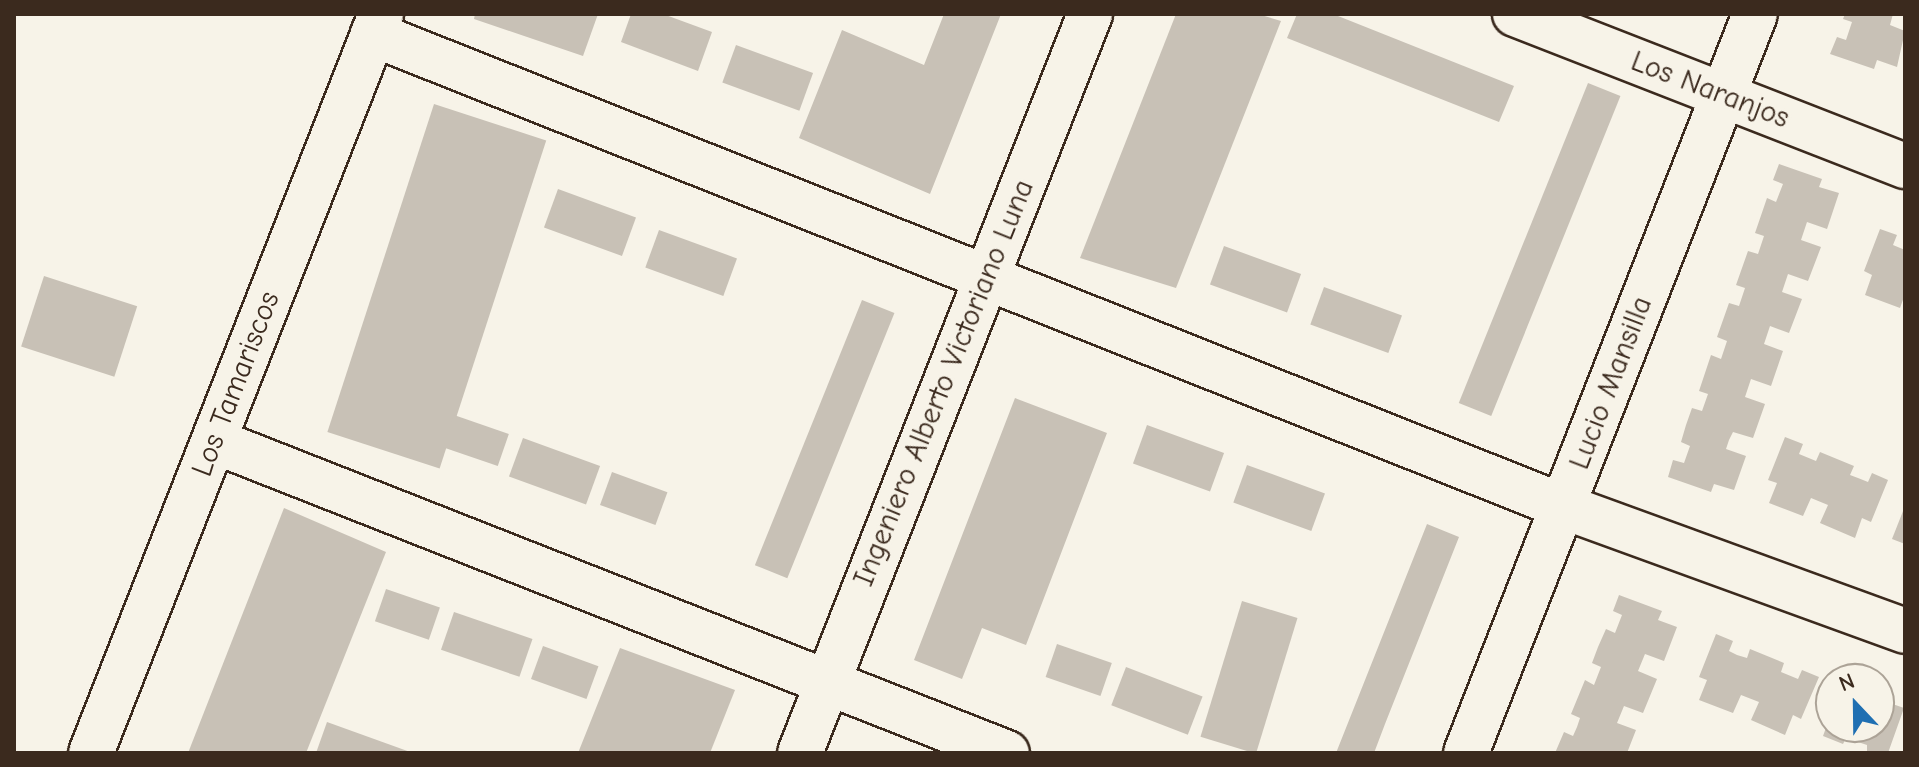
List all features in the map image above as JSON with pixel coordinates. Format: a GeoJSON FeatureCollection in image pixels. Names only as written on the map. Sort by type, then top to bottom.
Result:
{"type":"FeatureCollection","features":[{"type":"Feature","properties":{"kind":"street","name":"Ingeniero Alberto Victoriano Luna"},"geometry":{"type":"LineString","coordinates":[[800,753],[825,682],[1090,14]]}},
{"type":"Feature","properties":{"kind":"street","name":"Los Naranjos"},"geometry":{"type":"LineString","coordinates":[[1515,14],[1905,166]]}},
{"type":"Feature","properties":{"kind":"street","name":"Lucio Mansilla"},"geometry":{"type":"LineString","coordinates":[[1466,753],[1755,14]]}},
{"type":"Feature","properties":{"kind":"street"},"geometry":{"type":"LineString","coordinates":[[377,24],[986,277],[1562,506],[1905,631]]}},
{"type":"Feature","properties":{"kind":"street","name":"Los Tamariscos"},"geometry":{"type":"LineString","coordinates":[[91,753],[377,24]]}},
{"type":"Feature","properties":{"kind":"street"},"geometry":{"type":"LineString","coordinates":[[214,441],[1007,753]]}},
{"type":"Feature","properties":{"kind":"building"},"geometry":{"type":"Polygon","coordinates":[[[475,14],[598,14],[583,56],[474,19],[475,14]]]}},
{"type":"Feature","properties":{"kind":"building"},"geometry":{"type":"Polygon","coordinates":[[[631,14],[663,14],[712,32],[698,71],[621,42],[631,14]]]}},
{"type":"Feature","properties":{"kind":"building"},"geometry":{"type":"Polygon","coordinates":[[[944,14],[1001,14],[930,194],[799,138],[842,30],[924,65],[944,14]]]}},
{"type":"Feature","properties":{"kind":"building"},"geometry":{"type":"Polygon","coordinates":[[[1176,14],[1258,14],[1281,21],[1176,288],[1080,258],[1176,14]]]}},
{"type":"Feature","properties":{"kind":"building"},"geometry":{"type":"Polygon","coordinates":[[[1297,14],[1333,14],[1514,86],[1499,122],[1287,38],[1297,14]]]}},
{"type":"Feature","properties":{"kind":"building"},"geometry":{"type":"Polygon","coordinates":[[[1845,14],[1893,14],[1890,25],[1905,31],[1897,67],[1877,60],[1874,69],[1830,54],[1837,37],[1846,40],[1852,22],[1843,19],[1845,14]]]}},
{"type":"Feature","properties":{"kind":"building"},"geometry":{"type":"Polygon","coordinates":[[[736,45],[813,73],[799,111],[722,83],[736,45]]]}},
{"type":"Feature","properties":{"kind":"building"},"geometry":{"type":"Polygon","coordinates":[[[1588,83],[1620,96],[1491,416],[1459,403],[1588,83]]]}},
{"type":"Feature","properties":{"kind":"building"},"geometry":{"type":"Polygon","coordinates":[[[434,104],[546,140],[440,469],[327,432],[434,104]]]}},
{"type":"Feature","properties":{"kind":"building"},"geometry":{"type":"Polygon","coordinates":[[[1779,164],[1822,179],[1819,187],[1839,193],[1827,229],[1807,222],[1801,240],[1821,247],[1808,281],[1788,274],[1782,292],[1802,299],[1789,333],[1770,326],[1764,344],[1783,351],[1771,386],[1751,379],[1745,397],[1765,404],[1753,438],[1733,432],[1729,440],[1726,449],[1746,456],[1734,490],[1714,484],[1711,492],[1668,477],[1673,460],[1684,463],[1690,446],[1681,442],[1692,408],[1702,411],[1708,394],[1699,391],[1711,355],[1721,359],[1727,341],[1717,337],[1729,303],[1739,306],[1745,288],[1736,285],[1748,251],[1758,254],[1764,236],[1755,233],[1767,198],[1776,202],[1783,184],[1773,180],[1779,164]]]}},
{"type":"Feature","properties":{"kind":"building"},"geometry":{"type":"Polygon","coordinates":[[[558,189],[636,217],[622,256],[544,228],[558,189]]]}},
{"type":"Feature","properties":{"kind":"building"},"geometry":{"type":"Polygon","coordinates":[[[1880,229],[1897,235],[1893,245],[1905,250],[1905,294],[1900,308],[1865,295],[1872,275],[1864,271],[1880,229]]]}},
{"type":"Feature","properties":{"kind":"building"},"geometry":{"type":"Polygon","coordinates":[[[659,230],[737,258],[723,296],[645,268],[659,230]]]}},
{"type":"Feature","properties":{"kind":"building"},"geometry":{"type":"Polygon","coordinates":[[[1224,246],[1301,274],[1287,313],[1210,285],[1224,246]]]}},
{"type":"Feature","properties":{"kind":"building"},"geometry":{"type":"Polygon","coordinates":[[[44,276],[137,306],[114,377],[21,346],[44,276]]]}},
{"type":"Feature","properties":{"kind":"building"},"geometry":{"type":"Polygon","coordinates":[[[1324,287],[1402,315],[1388,353],[1310,325],[1324,287]]]}},
{"type":"Feature","properties":{"kind":"building"},"geometry":{"type":"Polygon","coordinates":[[[862,300],[894,313],[787,578],[755,565],[862,300]]]}},
{"type":"Feature","properties":{"kind":"building"},"geometry":{"type":"Polygon","coordinates":[[[1015,398],[1107,433],[1026,645],[982,628],[962,679],[914,660],[1015,398]]]}},
{"type":"Feature","properties":{"kind":"building"},"geometry":{"type":"Polygon","coordinates":[[[454,415],[509,434],[498,466],[443,447],[454,415]]]}},
{"type":"Feature","properties":{"kind":"building"},"geometry":{"type":"Polygon","coordinates":[[[1147,425],[1224,453],[1210,492],[1133,464],[1147,425]]]}},
{"type":"Feature","properties":{"kind":"building"},"geometry":{"type":"Polygon","coordinates":[[[1785,437],[1803,444],[1799,454],[1816,461],[1820,452],[1854,466],[1850,475],[1868,482],[1872,473],[1888,480],[1871,522],[1862,518],[1855,538],[1820,523],[1828,505],[1811,498],[1803,516],[1769,503],[1777,483],[1768,480],[1785,437]]]}},
{"type":"Feature","properties":{"kind":"building"},"geometry":{"type":"Polygon","coordinates":[[[523,438],[600,466],[586,505],[509,477],[523,438]]]}},
{"type":"Feature","properties":{"kind":"building"},"geometry":{"type":"Polygon","coordinates":[[[1247,465],[1325,493],[1311,531],[1233,503],[1247,465]]]}},
{"type":"Feature","properties":{"kind":"building"},"geometry":{"type":"Polygon","coordinates":[[[612,472],[667,492],[655,525],[600,505],[612,472]]]}},
{"type":"Feature","properties":{"kind":"building"},"geometry":{"type":"Polygon","coordinates":[[[1905,506],[1905,544],[1892,539],[1905,506]]]}},
{"type":"Feature","properties":{"kind":"building"},"geometry":{"type":"Polygon","coordinates":[[[284,508],[386,552],[306,753],[188,753],[284,508]]]}},
{"type":"Feature","properties":{"kind":"building"},"geometry":{"type":"Polygon","coordinates":[[[1427,524],[1459,537],[1374,753],[1336,753],[1427,524]]]}},
{"type":"Feature","properties":{"kind":"building"},"geometry":{"type":"Polygon","coordinates":[[[386,589],[440,608],[429,640],[375,621],[386,589]]]}},
{"type":"Feature","properties":{"kind":"building"},"geometry":{"type":"Polygon","coordinates":[[[1619,595],[1662,611],[1658,620],[1677,627],[1664,661],[1645,654],[1638,671],[1657,679],[1643,713],[1624,706],[1617,723],[1636,730],[1627,753],[1555,753],[1564,732],[1573,736],[1577,727],[1580,718],[1571,714],[1585,680],[1594,685],[1601,667],[1592,663],[1606,629],[1615,633],[1622,615],[1613,611],[1619,595]]]}},
{"type":"Feature","properties":{"kind":"building"},"geometry":{"type":"Polygon","coordinates":[[[1242,601],[1297,618],[1256,753],[1200,737],[1242,601]]]}},
{"type":"Feature","properties":{"kind":"building"},"geometry":{"type":"Polygon","coordinates":[[[454,612],[532,639],[519,677],[441,650],[454,612]]]}},
{"type":"Feature","properties":{"kind":"building"},"geometry":{"type":"Polygon","coordinates":[[[1716,634],[1733,641],[1729,651],[1737,655],[1747,658],[1750,649],[1784,663],[1781,672],[1798,679],[1802,670],[1815,675],[1815,686],[1801,719],[1793,715],[1785,735],[1751,720],[1759,702],[1741,695],[1733,713],[1699,700],[1707,680],[1699,677],[1716,634]]]}},
{"type":"Feature","properties":{"kind":"building"},"geometry":{"type":"Polygon","coordinates":[[[1057,644],[1112,663],[1100,696],[1046,677],[1057,644]]]}},
{"type":"Feature","properties":{"kind":"building"},"geometry":{"type":"Polygon","coordinates":[[[543,646],[598,666],[586,699],[531,679],[543,646]]]}},
{"type":"Feature","properties":{"kind":"building"},"geometry":{"type":"Polygon","coordinates":[[[620,648],[735,690],[710,753],[578,753],[620,648]]]}},
{"type":"Feature","properties":{"kind":"building"},"geometry":{"type":"Polygon","coordinates":[[[1126,667],[1203,696],[1188,735],[1111,705],[1126,667]]]}},
{"type":"Feature","properties":{"kind":"building"},"geometry":{"type":"Polygon","coordinates":[[[1895,705],[1904,708],[1895,733],[1895,705]]]}},
{"type":"Feature","properties":{"kind":"building"},"geometry":{"type":"Polygon","coordinates":[[[327,722],[413,753],[316,753],[327,722]]]}},
{"type":"Feature","properties":{"kind":"building"},"geometry":{"type":"Polygon","coordinates":[[[1861,743],[1892,743],[1888,753],[1867,753],[1867,745],[1861,743]]]}}]}
